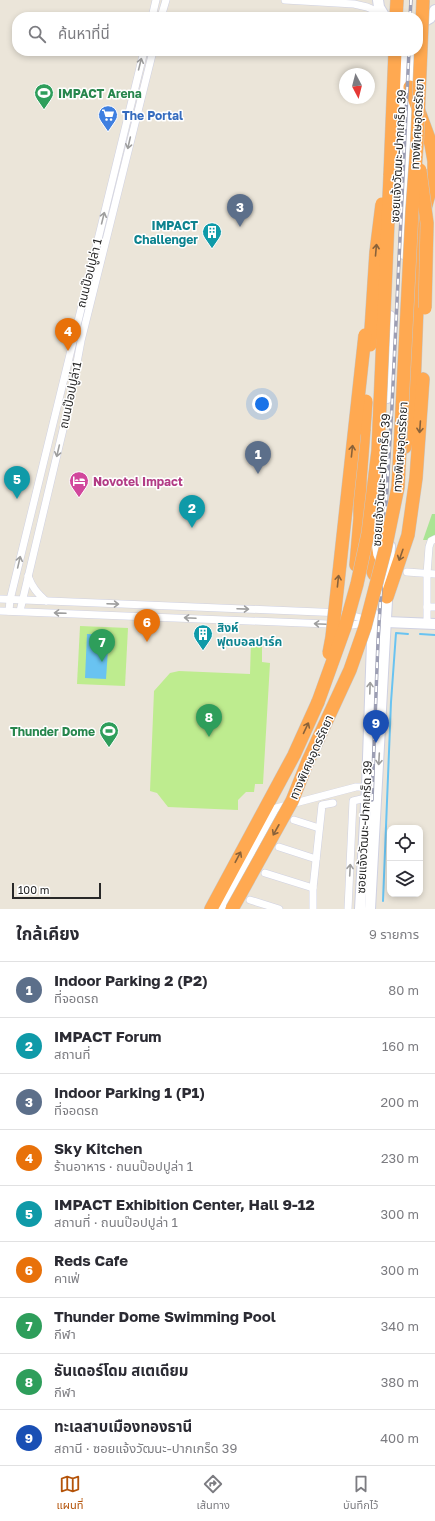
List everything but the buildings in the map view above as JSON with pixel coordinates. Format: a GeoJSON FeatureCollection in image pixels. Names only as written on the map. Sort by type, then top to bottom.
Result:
{"type":"FeatureCollection","features":[{"type":"Feature","properties":{"kind":"highway"},"geometry":{"type":"LineString","coordinates":[[396,12],[397,0]]}},
{"type":"Feature","properties":{"kind":"highway","name":"ทางพิเศษอุดรรัถยา"},"geometry":{"type":"LineString","coordinates":[[422,12],[423,0]]}},
{"type":"Feature","properties":{"kind":"highway","name":"ทางพิเศษอุดรรัถยา"},"geometry":{"type":"LineString","coordinates":[[211,909],[294,755],[318,702],[345,627],[357,584],[368,534],[378,450],[395,56]]}},
{"type":"Feature","properties":{"kind":"highway","name":"ทางพิเศษอุดรรัถยา"},"geometry":{"type":"LineString","coordinates":[[232,909],[292,801],[308,761],[350,670],[365,627],[385,550],[398,487],[421,56]]}},
{"type":"Feature","properties":{"kind":"highway"},"geometry":{"type":"LineString","coordinates":[[398,487],[414,388],[420,227],[434,176],[434,162],[431,144],[410,87]]}},
{"type":"Feature","properties":{"kind":"highway"},"geometry":{"type":"LineString","coordinates":[[387,597],[408,535],[416,478],[423,388],[427,223],[417,143]]}},
{"type":"Feature","properties":{"kind":"highway"},"geometry":{"type":"LineString","coordinates":[[343,613],[352,586],[358,554],[360,481],[376,252],[380,210],[390,175]]}},
{"type":"Feature","properties":{"kind":"highway"},"geometry":{"type":"LineString","coordinates":[[318,702],[332,637],[367,314],[392,248]]}},
{"type":"Feature","properties":{"kind":"highway"},"geometry":{"type":"LineString","coordinates":[[360,518],[368,557],[374,574]]}},
{"type":"Feature","properties":{"kind":"main road"},"geometry":{"type":"LineString","coordinates":[[378,0],[382,12]]}},
{"type":"Feature","properties":{"kind":"main road"},"geometry":{"type":"LineString","coordinates":[[423,23],[430,18],[435,10]]}},
{"type":"Feature","properties":{"kind":"main road","name":"ซอยแจ้งวัฒนะ-ปากเกร็ด 39"},"geometry":{"type":"LineString","coordinates":[[360,909],[367,787],[374,574],[389,361],[392,248],[404,56]]}},
{"type":"Feature","properties":{"kind":"main road","name":"ซอยแจ้งวัฒนะ-ปากเกร็ด 39"},"geometry":{"type":"LineString","coordinates":[[370,909],[400,362],[410,87],[413,56]]}},
{"type":"Feature","properties":{"kind":"main road"},"geometry":{"type":"LineString","coordinates":[[386,622],[431,624]]}},
{"type":"Feature","properties":{"kind":"street"},"geometry":{"type":"LineString","coordinates":[[153,12],[156,0]]}},
{"type":"Feature","properties":{"kind":"street"},"geometry":{"type":"LineString","coordinates":[[162,12],[166,0]]}},
{"type":"Feature","properties":{"kind":"street"},"geometry":{"type":"LineString","coordinates":[[285,0],[354,4],[367,7],[376,12]]}},
{"type":"Feature","properties":{"kind":"street","name":"ถนนป๊อปปูล่า 1"},"geometry":{"type":"LineString","coordinates":[[9,611],[10,600],[143,56]]}},
{"type":"Feature","properties":{"kind":"street","name":"ถนนป๊อปปูล่า1"},"geometry":{"type":"LineString","coordinates":[[20,611],[70,400],[81,341],[152,56]]}},
{"type":"Feature","properties":{"kind":"street"},"geometry":{"type":"LineString","coordinates":[[431,624],[427,607],[427,574],[429,547],[431,541],[435,539]]}},
{"type":"Feature","properties":{"kind":"street"},"geometry":{"type":"LineString","coordinates":[[407,572],[435,574]]}},
{"type":"Feature","properties":{"kind":"street"},"geometry":{"type":"LineString","coordinates":[[28,576],[35,591],[46,601]]}},
{"type":"Feature","properties":{"kind":"street"},"geometry":{"type":"LineString","coordinates":[[0,599],[343,613],[372,622]]}},
{"type":"Feature","properties":{"kind":"street"},"geometry":{"type":"LineString","coordinates":[[427,607],[435,607]]}},
{"type":"Feature","properties":{"kind":"street"},"geometry":{"type":"LineString","coordinates":[[0,611],[352,625],[372,622],[386,622]]}},
{"type":"Feature","properties":{"kind":"street"},"geometry":{"type":"LineString","coordinates":[[221,909],[276,808],[356,787],[367,787]]}},
{"type":"Feature","properties":{"kind":"street"},"geometry":{"type":"LineString","coordinates":[[348,909],[353,801],[366,798]]}},
{"type":"Feature","properties":{"kind":"street"},"geometry":{"type":"LineString","coordinates":[[313,909],[313,888],[322,805],[333,803]]}},
{"type":"Feature","properties":{"kind":"street"},"geometry":{"type":"LineString","coordinates":[[294,820],[319,828]]}},
{"type":"Feature","properties":{"kind":"street"},"geometry":{"type":"LineString","coordinates":[[279,847],[316,859]]}},
{"type":"Feature","properties":{"kind":"street"},"geometry":{"type":"LineString","coordinates":[[265,873],[313,888]]}},
{"type":"Feature","properties":{"kind":"street"},"geometry":{"type":"LineString","coordinates":[[250,900],[279,909]]}},
{"type":"Feature","properties":{"kind":"green space"},"geometry":{"type":"Polygon","coordinates":[[[432,514],[435,514],[435,540],[423,540],[432,514]]]}},
{"type":"Feature","properties":{"kind":"green space"},"geometry":{"type":"Polygon","coordinates":[[[80,626],[128,628],[125,686],[77,684],[80,626]]]}},
{"type":"Feature","properties":{"kind":"green space"},"geometry":{"type":"Polygon","coordinates":[[[251,640],[262,641],[262,662],[270,663],[263,784],[255,784],[254,792],[246,792],[238,800],[238,810],[168,807],[157,793],[150,791],[154,691],[170,673],[179,671],[250,674],[251,640]]]}},
{"type":"Feature","properties":{"kind":"water"},"geometry":{"type":"Polygon","coordinates":[[[87,634],[109,635],[106,679],[85,678],[87,634]]]}},
{"type":"Feature","properties":{"kind":"waterway"},"geometry":{"type":"LineString","coordinates":[[383,901],[391,702],[396,633],[408,634]]}},
{"type":"Feature","properties":{"kind":"waterway"},"geometry":{"type":"LineString","coordinates":[[420,634],[435,635]]}},
{"type":"Feature","properties":{"kind":"railway"},"geometry":{"type":"LineString","coordinates":[[410,12],[411,0]]}},
{"type":"Feature","properties":{"kind":"railway"},"geometry":{"type":"LineString","coordinates":[[372,800],[378,641],[392,406],[409,56]]}},
{"type":"Feature","properties":{"kind":"place","name":"IMPACT Arena"},"geometry":{"type":"Point","coordinates":[44,110]}},
{"type":"Feature","properties":{"kind":"place","name":"The Portal"},"geometry":{"type":"Point","coordinates":[108,132]}},
{"type":"Feature","properties":{"kind":"place","name":"Indoor Parking 1 (P1)"},"geometry":{"type":"Point","coordinates":[240,227]}},
{"type":"Feature","properties":{"kind":"place","name":"IMPACT Challenger"},"geometry":{"type":"Point","coordinates":[212,249]}},
{"type":"Feature","properties":{"kind":"place","name":"Sky Kitchen"},"geometry":{"type":"Point","coordinates":[68,351]}},
{"type":"Feature","properties":{"kind":"place","name":"Indoor Parking 2 (P2)"},"geometry":{"type":"Point","coordinates":[258,474]}},
{"type":"Feature","properties":{"kind":"place","name":"Novotel Impact"},"geometry":{"type":"Point","coordinates":[79,498]}},
{"type":"Feature","properties":{"kind":"place","name":"IMPACT Exhibition Center, Hall 9-12"},"geometry":{"type":"Point","coordinates":[17,499]}},
{"type":"Feature","properties":{"kind":"place","name":"IMPACT Forum"},"geometry":{"type":"Point","coordinates":[192,528]}},
{"type":"Feature","properties":{"kind":"place","name":"Reds Cafe"},"geometry":{"type":"Point","coordinates":[147,642]}},
{"type":"Feature","properties":{"kind":"place","name":"สิงห์ ฟุตบอลปาร์ค"},"geometry":{"type":"Point","coordinates":[203,651]}},
{"type":"Feature","properties":{"kind":"place","name":"Thunder Dome Swimming Pool"},"geometry":{"type":"Point","coordinates":[102,662]}},
{"type":"Feature","properties":{"kind":"place","name":"ธันเดอร์โดม สเตเดียม"},"geometry":{"type":"Point","coordinates":[209,737]}},
{"type":"Feature","properties":{"kind":"place","name":"ทะเลสาบเมืองทองธานี"},"geometry":{"type":"Point","coordinates":[376,743]}},
{"type":"Feature","properties":{"kind":"place","name":"Thunder Dome"},"geometry":{"type":"Point","coordinates":[109,748]}}]}
